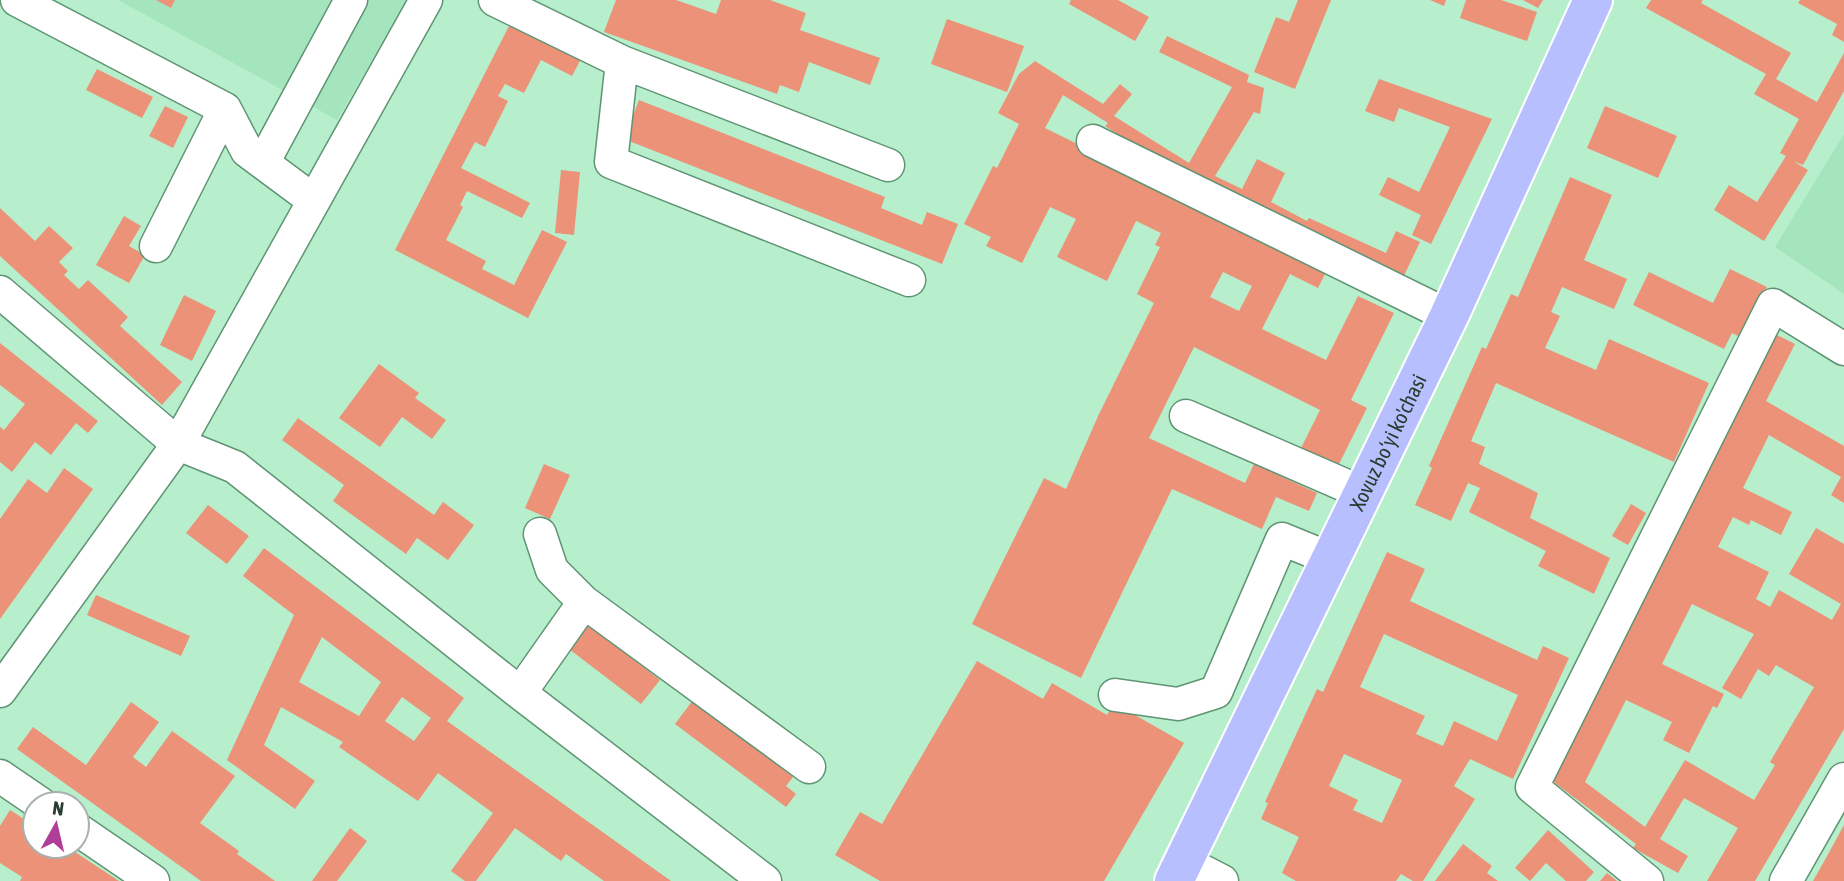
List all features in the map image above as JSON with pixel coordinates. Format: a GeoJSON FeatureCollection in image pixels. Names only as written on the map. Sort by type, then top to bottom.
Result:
{"type":"FeatureCollection","features":[{"type":"Feature","properties":{"kind":"main road","name":"Xovuz bo‘yi ko'chasi"},"geometry":{"type":"LineString","coordinates":[[1179,872],[1449,316],[1593,0]]}},
{"type":"Feature","properties":{"kind":"street"},"geometry":{"type":"LineString","coordinates":[[17,0],[225,109],[247,151],[313,200]]}},
{"type":"Feature","properties":{"kind":"street"},"geometry":{"type":"LineString","coordinates":[[263,163],[351,0]]}},
{"type":"Feature","properties":{"kind":"street"},"geometry":{"type":"LineString","coordinates":[[0,691],[178,444],[426,0]]}},
{"type":"Feature","properties":{"kind":"street"},"geometry":{"type":"LineString","coordinates":[[495,0],[622,62],[888,165]]}},
{"type":"Feature","properties":{"kind":"street"},"geometry":{"type":"LineString","coordinates":[[622,62],[611,162],[909,280]]}},
{"type":"Feature","properties":{"kind":"street"},"geometry":{"type":"LineString","coordinates":[[156,246],[225,109]]}},
{"type":"Feature","properties":{"kind":"street"},"geometry":{"type":"LineString","coordinates":[[1093,141],[1449,316]]}},
{"type":"Feature","properties":{"kind":"street"},"geometry":{"type":"LineString","coordinates":[[1,296],[178,444],[235,467],[520,693],[765,881]]}},
{"type":"Feature","properties":{"kind":"street"},"geometry":{"type":"LineString","coordinates":[[1647,881],[1532,786],[1773,305],[1844,349]]}},
{"type":"Feature","properties":{"kind":"street"},"geometry":{"type":"LineString","coordinates":[[1186,416],[1363,493]]}},
{"type":"Feature","properties":{"kind":"street"},"geometry":{"type":"LineString","coordinates":[[540,534],[552,570],[584,602],[809,767]]}},
{"type":"Feature","properties":{"kind":"street"},"geometry":{"type":"LineString","coordinates":[[1115,695],[1178,704],[1216,692],[1282,538],[1331,559]]}},
{"type":"Feature","properties":{"kind":"street"},"geometry":{"type":"LineString","coordinates":[[520,693],[584,602]]}},
{"type":"Feature","properties":{"kind":"street"},"geometry":{"type":"LineString","coordinates":[[0,776],[21,790]]}},
{"type":"Feature","properties":{"kind":"street"},"geometry":{"type":"LineString","coordinates":[[1786,881],[1844,779]]}},
{"type":"Feature","properties":{"kind":"street"},"geometry":{"type":"LineString","coordinates":[[91,839],[153,881]]}},
{"type":"Feature","properties":{"kind":"street"},"geometry":{"type":"LineString","coordinates":[[1179,872],[1222,881]]}},
{"type":"Feature","properties":{"kind":"shaded area"},"geometry":{"type":"Polygon","coordinates":[[[118,0],[407,0],[337,120],[118,0]]]}},
{"type":"Feature","properties":{"kind":"shaded area"},"geometry":{"type":"Polygon","coordinates":[[[1844,134],[1844,294],[1775,247],[1844,134]]]}},
{"type":"Feature","properties":{"kind":"building"},"geometry":{"type":"Polygon","coordinates":[[[156,0],[175,0],[171,8],[156,0]]]}},
{"type":"Feature","properties":{"kind":"building"},"geometry":{"type":"Polygon","coordinates":[[[616,0],[676,0],[716,14],[721,0],[770,0],[806,13],[800,30],[880,58],[870,85],[809,62],[799,92],[780,85],[777,94],[604,32],[616,0]]]}},
{"type":"Feature","properties":{"kind":"building"},"geometry":{"type":"Polygon","coordinates":[[[1071,0],[1118,0],[1149,17],[1135,41],[1069,4],[1071,0]]]}},
{"type":"Feature","properties":{"kind":"building"},"geometry":{"type":"Polygon","coordinates":[[[1298,0],[1331,0],[1295,89],[1254,72],[1276,17],[1289,22],[1298,0]]]}},
{"type":"Feature","properties":{"kind":"building"},"geometry":{"type":"Polygon","coordinates":[[[1430,0],[1446,0],[1444,6],[1430,0]]]}},
{"type":"Feature","properties":{"kind":"building"},"geometry":{"type":"Polygon","coordinates":[[[1466,0],[1501,0],[1537,12],[1527,41],[1460,18],[1466,0]]]}},
{"type":"Feature","properties":{"kind":"building"},"geometry":{"type":"Polygon","coordinates":[[[1523,0],[1543,0],[1538,8],[1523,0]]]}},
{"type":"Feature","properties":{"kind":"building"},"geometry":{"type":"Polygon","coordinates":[[[1651,0],[1703,0],[1701,3],[1791,53],[1776,79],[1817,102],[1844,53],[1844,91],[1803,165],[1793,161],[1808,170],[1764,241],[1714,210],[1729,185],[1757,202],[1786,156],[1780,153],[1799,119],[1754,94],[1766,74],[1646,8],[1651,0]]]}},
{"type":"Feature","properties":{"kind":"building"},"geometry":{"type":"Polygon","coordinates":[[[1800,0],[1844,0],[1844,42],[1832,35],[1837,24],[1798,3],[1800,0]]]}},
{"type":"Feature","properties":{"kind":"building"},"geometry":{"type":"Polygon","coordinates":[[[947,19],[1024,46],[1007,92],[931,64],[947,19]]]}},
{"type":"Feature","properties":{"kind":"building"},"geometry":{"type":"Polygon","coordinates":[[[512,20],[583,55],[572,76],[541,60],[524,93],[505,84],[498,96],[508,101],[485,147],[475,142],[461,168],[530,203],[522,218],[467,191],[460,205],[463,207],[446,240],[486,261],[482,269],[514,285],[542,230],[567,242],[528,318],[395,250],[512,20]]]}},
{"type":"Feature","properties":{"kind":"building"},"geometry":{"type":"Polygon","coordinates":[[[1167,36],[1249,75],[1247,82],[1264,88],[1260,114],[1254,112],[1215,176],[1242,189],[1257,159],[1285,173],[1271,202],[1307,221],[1309,218],[1386,253],[1396,231],[1420,242],[1400,284],[1196,184],[1105,126],[1108,123],[1063,95],[1045,128],[1328,268],[1318,288],[1290,274],[1262,329],[1326,360],[1358,296],[1394,313],[1351,400],[1367,408],[1335,472],[1298,454],[1320,410],[1194,347],[1149,438],[1245,483],[1254,464],[1317,493],[1309,511],[1276,497],[1262,529],[1172,489],[1081,678],[972,624],[1044,478],[1066,489],[1099,414],[1154,303],[1137,294],[1160,247],[1155,245],[1161,233],[1136,221],[1107,281],[1057,257],[1076,219],[1050,207],[1022,263],[986,246],[991,237],[964,224],[993,166],[997,168],[1019,124],[998,113],[1019,74],[1035,61],[1103,104],[1120,84],[1132,94],[1114,116],[1189,163],[1232,87],[1159,52],[1167,36]],[[1223,272],[1210,297],[1239,311],[1252,286],[1223,272]]]}},
{"type":"Feature","properties":{"kind":"building"},"geometry":{"type":"Polygon","coordinates":[[[97,69],[153,97],[142,118],[86,90],[97,69]]]}},
{"type":"Feature","properties":{"kind":"building"},"geometry":{"type":"Polygon","coordinates":[[[1379,79],[1492,119],[1431,244],[1412,235],[1421,215],[1379,195],[1388,177],[1419,192],[1450,127],[1399,108],[1394,122],[1365,111],[1379,79]]]}},
{"type":"Feature","properties":{"kind":"building"},"geometry":{"type":"Polygon","coordinates":[[[639,100],[885,197],[881,208],[922,225],[927,212],[958,224],[942,264],[624,139],[639,100]]]}},
{"type":"Feature","properties":{"kind":"building"},"geometry":{"type":"Polygon","coordinates":[[[165,106],[188,117],[173,148],[149,136],[165,106]]]}},
{"type":"Feature","properties":{"kind":"building"},"geometry":{"type":"Polygon","coordinates":[[[1605,106],[1677,136],[1658,178],[1587,148],[1605,106]]]}},
{"type":"Feature","properties":{"kind":"building"},"geometry":{"type":"Polygon","coordinates":[[[561,170],[580,172],[574,235],[555,233],[561,170]]]}},
{"type":"Feature","properties":{"kind":"building"},"geometry":{"type":"Polygon","coordinates":[[[1570,177],[1612,195],[1584,260],[1627,279],[1614,309],[1562,287],[1551,312],[1560,316],[1545,348],[1596,370],[1609,339],[1709,383],[1674,462],[1496,383],[1471,441],[1485,447],[1479,464],[1538,493],[1530,518],[1610,558],[1594,594],[1538,566],[1546,551],[1469,512],[1480,488],[1468,483],[1451,521],[1415,505],[1432,468],[1429,466],[1482,347],[1486,349],[1511,294],[1518,297],[1570,177]]]}},
{"type":"Feature","properties":{"kind":"building"},"geometry":{"type":"Polygon","coordinates":[[[0,208],[35,241],[49,226],[73,248],[59,262],[68,271],[64,275],[79,289],[88,280],[128,317],[120,326],[182,382],[162,405],[0,256],[0,208]]]}},
{"type":"Feature","properties":{"kind":"building"},"geometry":{"type":"Polygon","coordinates":[[[124,216],[141,226],[129,246],[145,255],[129,283],[96,265],[124,216]]]}},
{"type":"Feature","properties":{"kind":"building"},"geometry":{"type":"Polygon","coordinates":[[[1730,269],[1767,287],[1742,338],[1732,333],[1724,349],[1633,305],[1649,272],[1713,303],[1730,269]]]}},
{"type":"Feature","properties":{"kind":"building"},"geometry":{"type":"Polygon","coordinates":[[[184,295],[216,311],[192,361],[160,345],[184,295]]]}},
{"type":"Feature","properties":{"kind":"building"},"geometry":{"type":"Polygon","coordinates":[[[1773,333],[1795,344],[1766,401],[1844,446],[1844,503],[1831,495],[1841,477],[1769,435],[1743,488],[1792,512],[1781,535],[1751,520],[1749,525],[1733,517],[1718,547],[1769,572],[1756,599],[1770,607],[1779,590],[1832,620],[1841,604],[1789,574],[1816,528],[1844,544],[1844,729],[1755,881],[1707,881],[1738,828],[1684,798],[1660,839],[1688,856],[1678,873],[1633,848],[1636,844],[1551,780],[1773,333]],[[1692,604],[1662,664],[1724,694],[1717,708],[1713,706],[1689,753],[1663,740],[1672,722],[1626,700],[1585,782],[1645,827],[1685,760],[1754,800],[1775,765],[1770,762],[1814,687],[1776,665],[1769,676],[1758,669],[1741,699],[1722,688],[1754,634],[1692,604]]]}},
{"type":"Feature","properties":{"kind":"building"},"geometry":{"type":"Polygon","coordinates":[[[0,343],[98,421],[88,433],[76,423],[51,455],[35,442],[12,472],[0,462],[0,427],[4,430],[25,404],[0,385],[0,343]]]}},
{"type":"Feature","properties":{"kind":"building"},"geometry":{"type":"Polygon","coordinates":[[[379,364],[419,393],[415,398],[446,420],[432,439],[402,417],[380,447],[339,418],[379,364]]]}},
{"type":"Feature","properties":{"kind":"building"},"geometry":{"type":"Polygon","coordinates":[[[298,418],[434,515],[443,502],[474,525],[448,560],[417,538],[406,554],[333,501],[344,485],[282,440],[298,418]]]}},
{"type":"Feature","properties":{"kind":"building"},"geometry":{"type":"Polygon","coordinates":[[[544,464],[570,475],[550,519],[525,508],[544,464]]]}},
{"type":"Feature","properties":{"kind":"building"},"geometry":{"type":"Polygon","coordinates":[[[64,468],[93,489],[0,619],[0,519],[28,479],[47,493],[64,468]]]}},
{"type":"Feature","properties":{"kind":"building"},"geometry":{"type":"Polygon","coordinates":[[[1631,504],[1646,513],[1628,545],[1612,536],[1631,504]]]}},
{"type":"Feature","properties":{"kind":"building"},"geometry":{"type":"Polygon","coordinates":[[[208,505],[249,536],[227,564],[186,533],[208,505]]]}},
{"type":"Feature","properties":{"kind":"building"},"geometry":{"type":"Polygon","coordinates":[[[264,548],[464,698],[447,721],[671,881],[604,881],[566,854],[561,861],[515,828],[476,881],[465,881],[451,871],[493,813],[438,773],[418,801],[339,747],[343,742],[281,707],[264,745],[315,781],[295,809],[227,760],[294,615],[243,576],[264,548]],[[322,637],[299,682],[359,716],[381,682],[322,637]],[[402,697],[385,721],[414,741],[431,718],[402,697]]]}},
{"type":"Feature","properties":{"kind":"building"},"geometry":{"type":"Polygon","coordinates":[[[1387,552],[1425,569],[1410,601],[1537,660],[1543,646],[1569,658],[1513,779],[1470,759],[1454,786],[1475,799],[1423,881],[1413,881],[1401,874],[1396,881],[1296,881],[1282,873],[1299,837],[1261,819],[1268,803],[1265,802],[1317,689],[1323,692],[1387,552]],[[1384,634],[1360,687],[1425,716],[1416,734],[1443,746],[1454,721],[1497,741],[1518,695],[1384,634]],[[1344,754],[1329,786],[1358,800],[1353,810],[1382,823],[1402,780],[1344,754]]]}},
{"type":"Feature","properties":{"kind":"building"},"geometry":{"type":"Polygon","coordinates":[[[96,595],[190,636],[181,656],[87,615],[96,595]]]}},
{"type":"Feature","properties":{"kind":"building"},"geometry":{"type":"Polygon","coordinates":[[[588,624],[660,680],[641,704],[569,649],[588,624]]]}},
{"type":"Feature","properties":{"kind":"building"},"geometry":{"type":"Polygon","coordinates":[[[977,661],[1043,699],[1052,683],[1107,715],[1114,703],[1184,743],[1104,881],[880,881],[835,855],[860,812],[882,824],[977,661]]]}},
{"type":"Feature","properties":{"kind":"building"},"geometry":{"type":"Polygon","coordinates":[[[693,700],[793,777],[786,786],[796,794],[786,807],[675,724],[693,700]]]}},
{"type":"Feature","properties":{"kind":"building"},"geometry":{"type":"Polygon","coordinates":[[[131,702],[159,722],[133,757],[146,767],[172,731],[235,776],[200,823],[275,881],[201,881],[91,802],[91,790],[74,790],[17,749],[33,727],[86,765],[131,702]]]}},
{"type":"Feature","properties":{"kind":"building"},"geometry":{"type":"Polygon","coordinates":[[[10,810],[21,817],[21,860],[87,860],[119,881],[20,881],[22,877],[0,863],[0,826],[10,810]]]}},
{"type":"Feature","properties":{"kind":"building"},"geometry":{"type":"Polygon","coordinates":[[[1844,825],[1844,881],[1813,881],[1826,858],[1844,825]]]}},
{"type":"Feature","properties":{"kind":"building"},"geometry":{"type":"Polygon","coordinates":[[[350,828],[367,841],[337,881],[312,881],[350,828]]]}},
{"type":"Feature","properties":{"kind":"building"},"geometry":{"type":"Polygon","coordinates":[[[1548,830],[1594,872],[1586,881],[1566,881],[1546,863],[1530,881],[1515,868],[1548,830]]]}},
{"type":"Feature","properties":{"kind":"building"},"geometry":{"type":"Polygon","coordinates":[[[1463,844],[1492,866],[1487,873],[1498,881],[1435,881],[1463,844]]]}},
{"type":"Feature","properties":{"kind":"building"},"geometry":{"type":"Polygon","coordinates":[[[1607,873],[1617,881],[1600,881],[1607,873]]]}}]}
